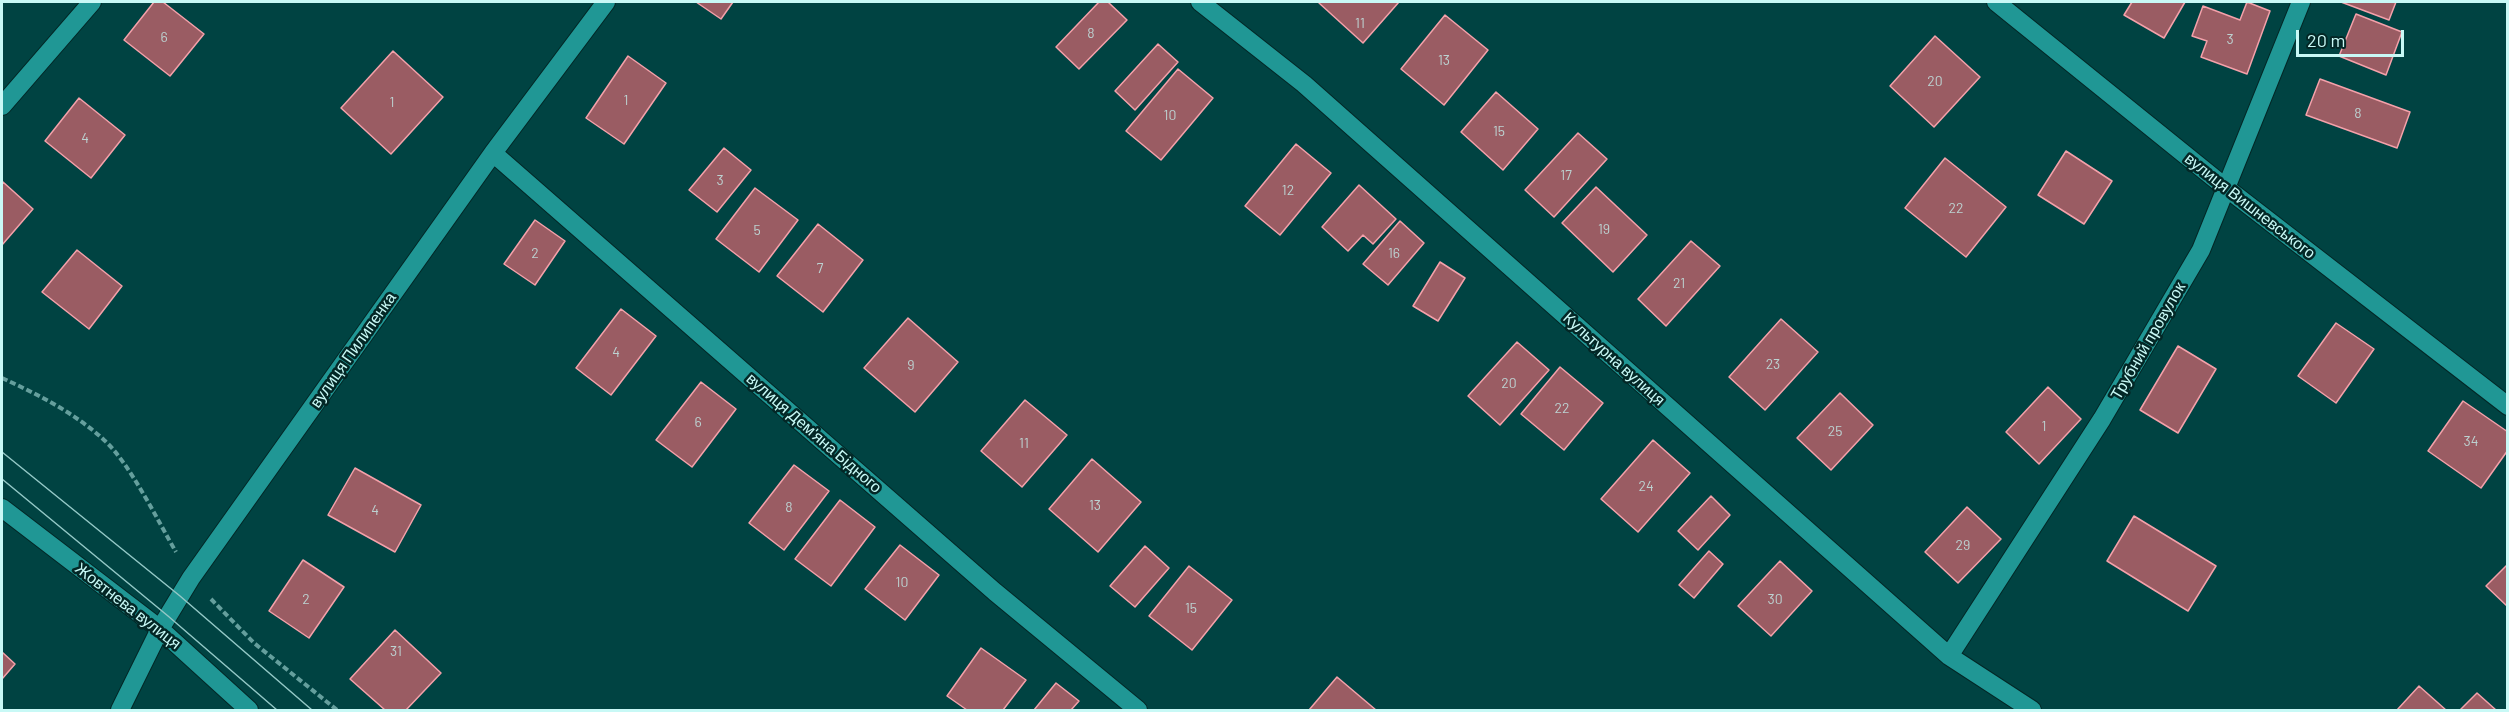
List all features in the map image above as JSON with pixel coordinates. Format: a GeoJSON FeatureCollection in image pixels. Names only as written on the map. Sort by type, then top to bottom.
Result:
{"type":"FeatureCollection","features":[{"type":"Feature","properties":{"kind":"street"},"geometry":{"type":"LineString","coordinates":[[2,106],[92,2]]}},
{"type":"Feature","properties":{"kind":"street","name":"вулиця Пилипенка"},"geometry":{"type":"LineString","coordinates":[[120,711],[160,629],[191,578],[493,153],[606,2]]}},
{"type":"Feature","properties":{"kind":"street","name":"Культурна вулиця"},"geometry":{"type":"LineString","coordinates":[[1200,2],[1304,84],[1949,656],[2032,711]]}},
{"type":"Feature","properties":{"kind":"street","name":"вулиця Вишневського"},"geometry":{"type":"LineString","coordinates":[[1995,2],[2225,187],[2508,406]]}},
{"type":"Feature","properties":{"kind":"street","name":"Трубний провулок"},"geometry":{"type":"LineString","coordinates":[[1949,656],[2102,419],[2201,250],[2301,2]]}},
{"type":"Feature","properties":{"kind":"street","name":"вулиця Дем'яна Бідного"},"geometry":{"type":"LineString","coordinates":[[493,153],[995,592],[1138,711]]}},
{"type":"Feature","properties":{"kind":"street","name":"Жовтнева вулиця"},"geometry":{"type":"LineString","coordinates":[[2,508],[160,629],[249,711]]}},
{"type":"Feature","properties":{"kind":"path"},"geometry":{"type":"LineString","coordinates":[[2,378],[77,418],[106,441],[124,464],[191,578],[254,643],[337,711]]}},
{"type":"Feature","properties":{"kind":"building"},"geometry":{"type":"Polygon","coordinates":[[[154,2],[163,2],[204,34],[170,76],[124,40],[154,2]]]}},
{"type":"Feature","properties":{"kind":"building"},"geometry":{"type":"Polygon","coordinates":[[[696,2],[733,2],[721,19],[696,2]]]}},
{"type":"Feature","properties":{"kind":"building"},"geometry":{"type":"Polygon","coordinates":[[[1099,2],[1108,2],[1127,20],[1079,69],[1056,47],[1099,2]]]}},
{"type":"Feature","properties":{"kind":"building"},"geometry":{"type":"Polygon","coordinates":[[[1399,2],[1363,43],[1319,3],[1399,2]]]}},
{"type":"Feature","properties":{"kind":"building"},"geometry":{"type":"Polygon","coordinates":[[[2132,2],[2185,2],[2164,38],[2124,15],[2132,2]]]}},
{"type":"Feature","properties":{"kind":"building"},"geometry":{"type":"Polygon","coordinates":[[[2247,2],[2270,11],[2247,74],[2201,57],[2207,41],[2192,36],[2203,6],[2240,20],[2247,2]]]}},
{"type":"Feature","properties":{"kind":"building"},"geometry":{"type":"Polygon","coordinates":[[[2341,2],[2396,2],[2389,20],[2341,2]]]}},
{"type":"Feature","properties":{"kind":"building"},"geometry":{"type":"Polygon","coordinates":[[[2356,14],[2402,32],[2386,75],[2339,56],[2356,14]]]}},
{"type":"Feature","properties":{"kind":"building"},"geometry":{"type":"Polygon","coordinates":[[[1445,15],[1488,50],[1444,105],[1401,69],[1445,15]]]}},
{"type":"Feature","properties":{"kind":"building"},"geometry":{"type":"Polygon","coordinates":[[[1935,36],[1980,77],[1934,127],[1890,86],[1935,36]]]}},
{"type":"Feature","properties":{"kind":"building"},"geometry":{"type":"Polygon","coordinates":[[[1158,44],[1178,62],[1135,110],[1115,91],[1158,44]]]}},
{"type":"Feature","properties":{"kind":"building"},"geometry":{"type":"Polygon","coordinates":[[[393,51],[443,97],[391,154],[341,108],[393,51]]]}},
{"type":"Feature","properties":{"kind":"building"},"geometry":{"type":"Polygon","coordinates":[[[628,56],[666,83],[624,144],[586,118],[628,56]]]}},
{"type":"Feature","properties":{"kind":"building"},"geometry":{"type":"Polygon","coordinates":[[[1178,69],[1213,98],[1161,160],[1126,131],[1178,69]]]}},
{"type":"Feature","properties":{"kind":"building"},"geometry":{"type":"Polygon","coordinates":[[[2320,79],[2410,112],[2397,148],[2306,115],[2320,79]]]}},
{"type":"Feature","properties":{"kind":"building"},"geometry":{"type":"Polygon","coordinates":[[[1496,92],[1538,129],[1503,170],[1461,132],[1496,92]]]}},
{"type":"Feature","properties":{"kind":"building"},"geometry":{"type":"Polygon","coordinates":[[[79,98],[125,135],[91,178],[45,141],[79,98]]]}},
{"type":"Feature","properties":{"kind":"building"},"geometry":{"type":"Polygon","coordinates":[[[1578,133],[1607,159],[1554,217],[1525,190],[1578,133]]]}},
{"type":"Feature","properties":{"kind":"building"},"geometry":{"type":"Polygon","coordinates":[[[1296,144],[1331,173],[1280,235],[1245,206],[1296,144]]]}},
{"type":"Feature","properties":{"kind":"building"},"geometry":{"type":"Polygon","coordinates":[[[724,148],[751,170],[717,212],[689,190],[724,148]]]}},
{"type":"Feature","properties":{"kind":"building"},"geometry":{"type":"Polygon","coordinates":[[[2066,151],[2112,181],[2084,224],[2038,195],[2066,151]]]}},
{"type":"Feature","properties":{"kind":"building"},"geometry":{"type":"Polygon","coordinates":[[[1945,158],[2006,207],[1966,257],[1905,208],[1945,158]]]}},
{"type":"Feature","properties":{"kind":"building"},"geometry":{"type":"Polygon","coordinates":[[[3,182],[33,209],[2,245],[2,185],[3,182]]]}},
{"type":"Feature","properties":{"kind":"building"},"geometry":{"type":"Polygon","coordinates":[[[1359,185],[1396,219],[1373,244],[1363,235],[1348,251],[1322,227],[1359,185]]]}},
{"type":"Feature","properties":{"kind":"building"},"geometry":{"type":"Polygon","coordinates":[[[1596,187],[1647,235],[1613,272],[1562,223],[1596,187]]]}},
{"type":"Feature","properties":{"kind":"building"},"geometry":{"type":"Polygon","coordinates":[[[755,188],[798,220],[759,272],[716,239],[755,188]]]}},
{"type":"Feature","properties":{"kind":"building"},"geometry":{"type":"Polygon","coordinates":[[[535,220],[565,241],[535,285],[504,264],[535,220]]]}},
{"type":"Feature","properties":{"kind":"building"},"geometry":{"type":"Polygon","coordinates":[[[1400,221],[1424,243],[1388,285],[1363,264],[1400,221]]]}},
{"type":"Feature","properties":{"kind":"building"},"geometry":{"type":"Polygon","coordinates":[[[818,224],[863,260],[823,312],[777,276],[818,224]]]}},
{"type":"Feature","properties":{"kind":"building"},"geometry":{"type":"Polygon","coordinates":[[[1691,241],[1720,266],[1666,326],[1638,299],[1691,241]]]}},
{"type":"Feature","properties":{"kind":"building"},"geometry":{"type":"Polygon","coordinates":[[[77,250],[122,286],[89,329],[42,292],[77,250]]]}},
{"type":"Feature","properties":{"kind":"building"},"geometry":{"type":"Polygon","coordinates":[[[1440,262],[1465,278],[1438,321],[1413,306],[1440,262]]]}},
{"type":"Feature","properties":{"kind":"building"},"geometry":{"type":"Polygon","coordinates":[[[621,309],[656,336],[611,395],[576,368],[621,309]]]}},
{"type":"Feature","properties":{"kind":"building"},"geometry":{"type":"Polygon","coordinates":[[[908,318],[958,362],[915,412],[864,368],[908,318]]]}},
{"type":"Feature","properties":{"kind":"building"},"geometry":{"type":"Polygon","coordinates":[[[1781,319],[1818,352],[1765,410],[1729,377],[1781,319]]]}},
{"type":"Feature","properties":{"kind":"building"},"geometry":{"type":"Polygon","coordinates":[[[2336,323],[2374,349],[2336,403],[2298,376],[2336,323]]]}},
{"type":"Feature","properties":{"kind":"building"},"geometry":{"type":"Polygon","coordinates":[[[1517,342],[1549,370],[1500,425],[1468,396],[1517,342]]]}},
{"type":"Feature","properties":{"kind":"building"},"geometry":{"type":"Polygon","coordinates":[[[2178,346],[2216,369],[2178,433],[2140,410],[2178,346]]]}},
{"type":"Feature","properties":{"kind":"building"},"geometry":{"type":"Polygon","coordinates":[[[1560,367],[1603,403],[1564,450],[1521,414],[1560,367]]]}},
{"type":"Feature","properties":{"kind":"building"},"geometry":{"type":"Polygon","coordinates":[[[701,382],[736,409],[692,467],[656,440],[701,382]]]}},
{"type":"Feature","properties":{"kind":"building"},"geometry":{"type":"Polygon","coordinates":[[[2048,387],[2081,419],[2039,464],[2006,432],[2048,387]]]}},
{"type":"Feature","properties":{"kind":"building"},"geometry":{"type":"Polygon","coordinates":[[[1840,393],[1873,425],[1831,470],[1797,438],[1840,393]]]}},
{"type":"Feature","properties":{"kind":"building"},"geometry":{"type":"Polygon","coordinates":[[[1025,400],[1067,435],[1022,487],[981,451],[1025,400]]]}},
{"type":"Feature","properties":{"kind":"building"},"geometry":{"type":"Polygon","coordinates":[[[2463,401],[2508,432],[2508,450],[2481,488],[2428,451],[2463,401]]]}},
{"type":"Feature","properties":{"kind":"building"},"geometry":{"type":"Polygon","coordinates":[[[1653,440],[1690,473],[1638,532],[1601,499],[1653,440]]]}},
{"type":"Feature","properties":{"kind":"building"},"geometry":{"type":"Polygon","coordinates":[[[1092,459],[1141,502],[1098,552],[1049,509],[1092,459]]]}},
{"type":"Feature","properties":{"kind":"building"},"geometry":{"type":"Polygon","coordinates":[[[794,465],[829,491],[784,550],[749,523],[794,465]]]}},
{"type":"Feature","properties":{"kind":"building"},"geometry":{"type":"Polygon","coordinates":[[[355,468],[421,505],[395,552],[328,515],[355,468]]]}},
{"type":"Feature","properties":{"kind":"building"},"geometry":{"type":"Polygon","coordinates":[[[1711,496],[1730,515],[1698,550],[1678,531],[1711,496]]]}},
{"type":"Feature","properties":{"kind":"building"},"geometry":{"type":"Polygon","coordinates":[[[840,500],[875,527],[831,586],[795,559],[840,500]]]}},
{"type":"Feature","properties":{"kind":"building"},"geometry":{"type":"Polygon","coordinates":[[[1967,507],[2001,539],[1958,583],[1925,552],[1967,507]]]}},
{"type":"Feature","properties":{"kind":"building"},"geometry":{"type":"Polygon","coordinates":[[[2134,516],[2216,566],[2188,611],[2107,561],[2134,516]]]}},
{"type":"Feature","properties":{"kind":"building"},"geometry":{"type":"Polygon","coordinates":[[[900,545],[939,575],[905,620],[865,589],[900,545]]]}},
{"type":"Feature","properties":{"kind":"building"},"geometry":{"type":"Polygon","coordinates":[[[1145,546],[1169,568],[1135,607],[1110,586],[1145,546]]]}},
{"type":"Feature","properties":{"kind":"building"},"geometry":{"type":"Polygon","coordinates":[[[1709,551],[1723,564],[1694,598],[1679,585],[1709,551]]]}},
{"type":"Feature","properties":{"kind":"building"},"geometry":{"type":"Polygon","coordinates":[[[303,560],[344,587],[309,638],[269,611],[303,560]]]}},
{"type":"Feature","properties":{"kind":"building"},"geometry":{"type":"Polygon","coordinates":[[[1780,561],[1812,591],[1771,636],[1738,606],[1780,561]]]}},
{"type":"Feature","properties":{"kind":"building"},"geometry":{"type":"Polygon","coordinates":[[[2508,564],[2508,607],[2486,586],[2508,564]]]}},
{"type":"Feature","properties":{"kind":"building"},"geometry":{"type":"Polygon","coordinates":[[[1189,566],[1232,600],[1192,650],[1149,616],[1189,566]]]}},
{"type":"Feature","properties":{"kind":"building"},"geometry":{"type":"Polygon","coordinates":[[[395,630],[441,673],[406,710],[385,710],[350,679],[395,630]]]}},
{"type":"Feature","properties":{"kind":"building"},"geometry":{"type":"Polygon","coordinates":[[[981,648],[1026,680],[1003,710],[967,710],[947,696],[981,648]]]}},
{"type":"Feature","properties":{"kind":"building"},"geometry":{"type":"Polygon","coordinates":[[[2,652],[15,664],[2,679],[2,652]]]}},
{"type":"Feature","properties":{"kind":"building"},"geometry":{"type":"Polygon","coordinates":[[[1337,677],[1376,710],[1309,710],[1337,677]]]}},
{"type":"Feature","properties":{"kind":"building"},"geometry":{"type":"Polygon","coordinates":[[[1056,683],[1079,701],[1071,710],[1034,710],[1056,683]]]}},
{"type":"Feature","properties":{"kind":"building"},"geometry":{"type":"Polygon","coordinates":[[[2419,686],[2446,710],[2397,710],[2419,686]]]}},
{"type":"Feature","properties":{"kind":"building"},"geometry":{"type":"Polygon","coordinates":[[[2477,693],[2496,710],[2460,710],[2477,693]]]}},
{"type":"Feature","properties":{"kind":"tram line"},"geometry":{"type":"LineString","coordinates":[[2,452],[180,596],[312,710]]}},
{"type":"Feature","properties":{"kind":"tram line"},"geometry":{"type":"LineString","coordinates":[[2,479],[168,616],[277,710]]}}]}
